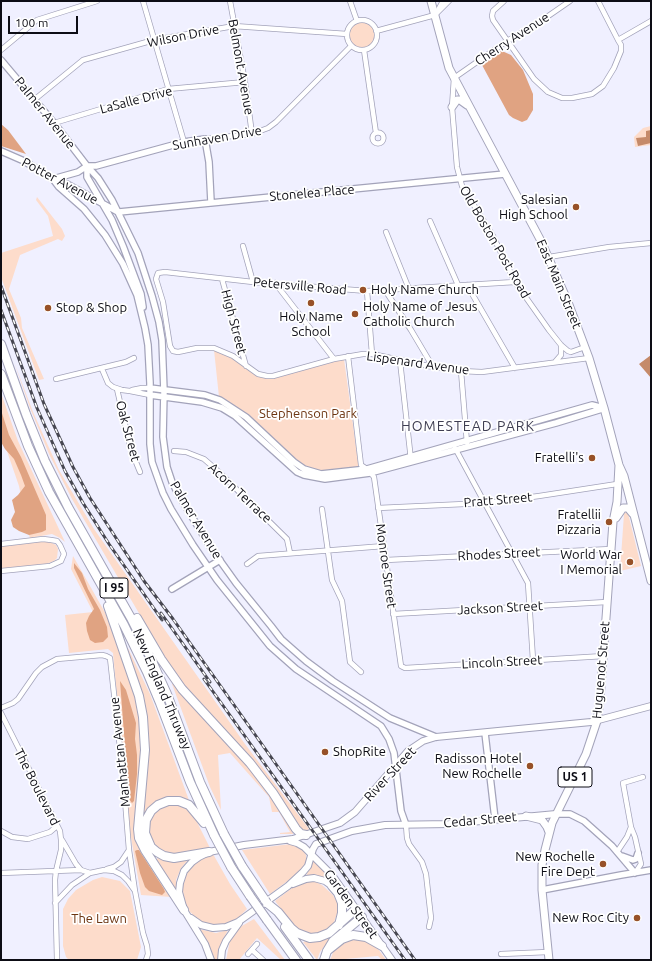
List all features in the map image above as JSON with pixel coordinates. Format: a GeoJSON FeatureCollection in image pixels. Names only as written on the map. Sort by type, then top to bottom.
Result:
{"type":"FeatureCollection","features":[{"type":"Feature","properties":{"kind":"highway","name":"New England Thruway"},"geometry":{"type":"LineString","coordinates":[[1,344],[26,414],[52,476],[139,633],[174,710],[200,782],[224,834],[257,890],[277,913],[309,960]]}},
{"type":"Feature","properties":{"kind":"highway","name":"New England Thruway"},"geometry":{"type":"LineString","coordinates":[[1,374],[22,430],[62,517],[124,625],[147,672],[197,798],[214,835],[231,867],[250,896],[296,960]]}},
{"type":"Feature","properties":{"kind":"highway"},"geometry":{"type":"LineString","coordinates":[[110,580],[128,603],[161,659],[179,685],[198,708],[250,763],[273,793],[296,829],[301,834],[306,835]]}},
{"type":"Feature","properties":{"kind":"highway"},"geometry":{"type":"LineString","coordinates":[[99,581],[123,646],[139,696],[143,717],[145,750],[138,829],[139,838],[145,850],[185,911]]}},
{"type":"Feature","properties":{"kind":"highway"},"geometry":{"type":"LineString","coordinates":[[209,852],[174,858],[169,858],[160,854],[153,849],[147,840],[145,829],[146,820],[151,811],[158,805],[168,801],[179,801],[192,807],[214,835]]}},
{"type":"Feature","properties":{"kind":"highway"},"geometry":{"type":"LineString","coordinates":[[332,886],[338,893],[342,903],[342,913],[338,926]]}},
{"type":"Feature","properties":{"kind":"highway"},"geometry":{"type":"LineString","coordinates":[[277,913],[297,933],[306,937],[319,937],[329,933],[356,909]]}},
{"type":"Feature","properties":{"kind":"highway"},"geometry":{"type":"LineString","coordinates":[[324,960],[327,951],[335,938],[362,917]]}},
{"type":"Feature","properties":{"kind":"highway"},"geometry":{"type":"LineString","coordinates":[[327,951],[342,939],[353,935],[366,937],[382,946]]}},
{"type":"Feature","properties":{"kind":"main road","name":"East Main Street"},"geometry":{"type":"LineString","coordinates":[[431,1],[444,52],[454,78],[549,257],[568,302],[589,358],[604,408],[619,465],[624,476],[651,581]]}},
{"type":"Feature","properties":{"kind":"main road"},"geometry":{"type":"LineString","coordinates":[[452,107],[456,101],[460,100],[470,107]]}},
{"type":"Feature","properties":{"kind":"main road","name":"Huguenot Street"},"geometry":{"type":"LineString","coordinates":[[549,960],[542,890],[542,865],[549,832],[556,814],[592,742],[597,721],[604,656],[613,522],[619,465]]}},
{"type":"Feature","properties":{"kind":"main road"},"geometry":{"type":"LineString","coordinates":[[613,522],[623,508],[628,508],[631,510],[635,518]]}},
{"type":"Feature","properties":{"kind":"main road","name":"River Street"},"geometry":{"type":"LineString","coordinates":[[286,840],[331,827],[349,818],[412,748],[423,741],[436,736],[485,733],[597,721],[651,706]]}},
{"type":"Feature","properties":{"kind":"main road","name":"Cedar Street"},"geometry":{"type":"LineString","coordinates":[[311,854],[314,846],[318,843],[345,833],[377,826],[438,824],[556,814]]}},
{"type":"Feature","properties":{"kind":"main road"},"geometry":{"type":"LineString","coordinates":[[526,816],[542,820],[549,832]]}},
{"type":"Feature","properties":{"kind":"main road"},"geometry":{"type":"LineString","coordinates":[[211,960],[205,944],[185,911],[179,892],[182,875],[192,862],[209,852],[256,843],[286,840]]}},
{"type":"Feature","properties":{"kind":"main road","name":"Garden Street"},"geometry":{"type":"LineString","coordinates":[[286,840],[299,844],[311,854],[340,884],[392,960]]}},
{"type":"Feature","properties":{"kind":"main road"},"geometry":{"type":"LineString","coordinates":[[185,911],[197,922],[205,926],[213,928],[226,927],[242,919],[288,886],[307,868],[311,854]]}},
{"type":"Feature","properties":{"kind":"main road"},"geometry":{"type":"LineString","coordinates":[[288,886],[310,878],[321,880],[332,886],[351,902]]}},
{"type":"Feature","properties":{"kind":"main road"},"geometry":{"type":"LineString","coordinates":[[221,960],[222,950],[228,937],[242,919]]}},
{"type":"Feature","properties":{"kind":"street"},"geometry":{"type":"LineString","coordinates":[[1,50],[37,20],[97,1]]}},
{"type":"Feature","properties":{"kind":"street"},"geometry":{"type":"LineString","coordinates":[[143,1],[184,142]]}},
{"type":"Feature","properties":{"kind":"street","name":"Belmont Avenue"},"geometry":{"type":"LineString","coordinates":[[230,1],[252,134]]}},
{"type":"Feature","properties":{"kind":"street"},"geometry":{"type":"LineString","coordinates":[[350,1],[357,21]]}},
{"type":"Feature","properties":{"kind":"street"},"geometry":{"type":"LineString","coordinates":[[435,15],[443,1]]}},
{"type":"Feature","properties":{"kind":"street"},"geometry":{"type":"LineString","coordinates":[[376,31],[435,15],[449,1]]}},
{"type":"Feature","properties":{"kind":"street"},"geometry":{"type":"LineString","coordinates":[[504,1],[496,7],[492,16],[507,41],[534,79],[544,89],[562,98],[582,97],[592,94],[603,86],[608,80],[621,51],[621,45],[598,1]]}},
{"type":"Feature","properties":{"kind":"street","name":"Cherry Avenue"},"geometry":{"type":"LineString","coordinates":[[454,78],[507,41],[570,1]]}},
{"type":"Feature","properties":{"kind":"street"},"geometry":{"type":"LineString","coordinates":[[357,21],[367,21],[376,31],[375,44],[364,50],[355,49],[351,46],[347,34],[350,26],[357,21]]}},
{"type":"Feature","properties":{"kind":"street"},"geometry":{"type":"LineString","coordinates":[[618,40],[651,21]]}},
{"type":"Feature","properties":{"kind":"street","name":"Wilson Drive"},"geometry":{"type":"LineString","coordinates":[[34,100],[83,60],[154,40],[234,26],[347,34]]}},
{"type":"Feature","properties":{"kind":"street","name":"Sunhaven Drive"},"geometry":{"type":"LineString","coordinates":[[53,179],[78,172],[87,166],[96,166],[184,142],[205,138],[252,134],[264,131],[276,122],[351,46]]}},
{"type":"Feature","properties":{"kind":"street"},"geometry":{"type":"LineString","coordinates":[[364,50],[376,133]]}},
{"type":"Feature","properties":{"kind":"street","name":"Palmer Avenue"},"geometry":{"type":"LineString","coordinates":[[1,60],[98,178],[135,245],[159,322],[163,358],[164,452],[170,475],[190,513],[220,560],[281,639],[306,661],[333,681],[390,718],[436,736]]}},
{"type":"Feature","properties":{"kind":"street","name":"Old Boston Post Road"},"geometry":{"type":"LineString","coordinates":[[454,78],[452,107],[457,167],[462,186],[471,203],[493,236],[515,282],[561,345]]}},
{"type":"Feature","properties":{"kind":"street","name":"LaSalle Drive"},"geometry":{"type":"LineString","coordinates":[[54,123],[168,90],[244,82]]}},
{"type":"Feature","properties":{"kind":"street"},"geometry":{"type":"LineString","coordinates":[[205,138],[209,162],[211,202]]}},
{"type":"Feature","properties":{"kind":"street","name":"Potter Avenue"},"geometry":{"type":"LineString","coordinates":[[1,151],[24,161],[53,179],[66,184],[118,212]]}},
{"type":"Feature","properties":{"kind":"street","name":"Palmer Avenue"},"geometry":{"type":"LineString","coordinates":[[87,166],[87,177],[100,202],[112,220],[141,294],[150,360],[150,444],[152,462],[162,493],[208,567],[254,628],[283,659],[381,726],[391,744],[396,764],[401,811],[406,825]]}},
{"type":"Feature","properties":{"kind":"street","name":"Stonelea Place"},"geometry":{"type":"LineString","coordinates":[[118,212],[505,174]]}},
{"type":"Feature","properties":{"kind":"street","name":"Palmer Avenue"},"geometry":{"type":"LineString","coordinates":[[53,179],[59,187],[84,209],[114,249],[131,280],[137,295],[145,328]]}},
{"type":"Feature","properties":{"kind":"street"},"geometry":{"type":"LineString","coordinates":[[430,221],[458,285]]}},
{"type":"Feature","properties":{"kind":"street"},"geometry":{"type":"LineString","coordinates":[[386,232],[408,289]]}},
{"type":"Feature","properties":{"kind":"street"},"geometry":{"type":"LineString","coordinates":[[549,257],[609,247],[651,243]]}},
{"type":"Feature","properties":{"kind":"street"},"geometry":{"type":"LineString","coordinates":[[243,246],[252,282]]}},
{"type":"Feature","properties":{"kind":"street","name":"Petersville Road"},"geometry":{"type":"LineString","coordinates":[[173,351],[170,346],[163,302],[156,279],[158,273],[165,272],[252,282],[367,291],[515,282]]}},
{"type":"Feature","properties":{"kind":"street","name":"High Street"},"geometry":{"type":"LineString","coordinates":[[222,279],[246,366]]}},
{"type":"Feature","properties":{"kind":"street"},"geometry":{"type":"LineString","coordinates":[[275,283],[334,359]]}},
{"type":"Feature","properties":{"kind":"street"},"geometry":{"type":"LineString","coordinates":[[467,285],[515,368]]}},
{"type":"Feature","properties":{"kind":"street"},"geometry":{"type":"LineString","coordinates":[[385,290],[433,367]]}},
{"type":"Feature","properties":{"kind":"street"},"geometry":{"type":"LineString","coordinates":[[367,291],[372,354]]}},
{"type":"Feature","properties":{"kind":"street"},"geometry":{"type":"LineString","coordinates":[[561,345],[568,352],[585,347]]}},
{"type":"Feature","properties":{"kind":"street"},"geometry":{"type":"LineString","coordinates":[[553,363],[561,355],[561,345]]}},
{"type":"Feature","properties":{"kind":"street","name":"Lispenard Avenue"},"geometry":{"type":"LineString","coordinates":[[173,351],[178,352],[197,348],[214,348],[233,356],[246,366],[262,375],[273,376],[334,359],[372,354],[433,367],[482,372],[589,358]]}},
{"type":"Feature","properties":{"kind":"street","name":"Monroe Street"},"geometry":{"type":"LineString","coordinates":[[348,356],[361,465],[374,477],[401,666]]}},
{"type":"Feature","properties":{"kind":"street"},"geometry":{"type":"LineString","coordinates":[[56,380],[102,369],[134,358]]}},
{"type":"Feature","properties":{"kind":"street"},"geometry":{"type":"LineString","coordinates":[[400,361],[411,459]]}},
{"type":"Feature","properties":{"kind":"street"},"geometry":{"type":"LineString","coordinates":[[102,369],[110,384],[117,389],[202,402],[222,408],[235,416],[296,472],[304,476],[325,479],[369,471],[468,444],[592,405],[604,408]]}},
{"type":"Feature","properties":{"kind":"street"},"geometry":{"type":"LineString","coordinates":[[461,371],[468,444]]}},
{"type":"Feature","properties":{"kind":"street"},"geometry":{"type":"LineString","coordinates":[[130,391],[150,388],[205,395],[220,400],[246,417],[294,462],[304,469],[321,474],[369,471]]}},
{"type":"Feature","properties":{"kind":"street","name":"Oak Street"},"geometry":{"type":"LineString","coordinates":[[117,389],[131,450],[140,472]]}},
{"type":"Feature","properties":{"kind":"street"},"geometry":{"type":"LineString","coordinates":[[455,447],[528,582],[533,660]]}},
{"type":"Feature","properties":{"kind":"street","name":"Acorn Terrace"},"geometry":{"type":"LineString","coordinates":[[174,451],[186,452],[204,459],[219,472],[287,539],[290,553]]}},
{"type":"Feature","properties":{"kind":"street","name":"Pratt Street"},"geometry":{"type":"LineString","coordinates":[[378,508],[486,503],[617,484]]}},
{"type":"Feature","properties":{"kind":"street"},"geometry":{"type":"LineString","coordinates":[[322,509],[333,584],[342,601],[350,662],[360,672]]}},
{"type":"Feature","properties":{"kind":"street"},"geometry":{"type":"LineString","coordinates":[[1,544],[43,539],[51,540],[60,545],[64,554],[61,561],[50,566],[1,571]]}},
{"type":"Feature","properties":{"kind":"street"},"geometry":{"type":"LineString","coordinates":[[247,564],[258,556],[384,546]]}},
{"type":"Feature","properties":{"kind":"street","name":"Rhodes Street"},"geometry":{"type":"LineString","coordinates":[[386,560],[611,549]]}},
{"type":"Feature","properties":{"kind":"street"},"geometry":{"type":"LineString","coordinates":[[172,589],[220,560]]}},
{"type":"Feature","properties":{"kind":"street","name":"Jackson Street"},"geometry":{"type":"LineString","coordinates":[[393,614],[607,602]]}},
{"type":"Feature","properties":{"kind":"street","name":"Manhattan Avenue"},"geometry":{"type":"LineString","coordinates":[[1,708],[18,699],[36,673],[49,662],[57,659],[106,656],[111,661],[129,850],[135,891],[147,946],[148,954],[146,960]]}},
{"type":"Feature","properties":{"kind":"street","name":"Lincoln Street"},"geometry":{"type":"LineString","coordinates":[[401,666],[405,668],[604,656]]}},
{"type":"Feature","properties":{"kind":"street","name":"The Boulevard"},"geometry":{"type":"LineString","coordinates":[[1,713],[57,826],[62,840],[81,870]]}},
{"type":"Feature","properties":{"kind":"street"},"geometry":{"type":"LineString","coordinates":[[485,733],[495,819]]}},
{"type":"Feature","properties":{"kind":"street"},"geometry":{"type":"LineString","coordinates":[[635,873],[641,864],[631,827],[623,783],[643,777]]}},
{"type":"Feature","properties":{"kind":"street","name":"Cedar Street"},"geometry":{"type":"LineString","coordinates":[[556,814],[570,814],[584,821],[635,873]]}},
{"type":"Feature","properties":{"kind":"street"},"geometry":{"type":"LineString","coordinates":[[406,825],[409,844],[422,862],[426,874],[431,918],[429,927]]}},
{"type":"Feature","properties":{"kind":"street"},"geometry":{"type":"LineString","coordinates":[[1,831],[12,837],[28,839],[50,832],[57,826]]}},
{"type":"Feature","properties":{"kind":"street"},"geometry":{"type":"LineString","coordinates":[[631,827],[618,854],[633,860],[636,859],[638,853]]}},
{"type":"Feature","properties":{"kind":"street","name":"The Boulevard"},"geometry":{"type":"LineString","coordinates":[[57,958],[55,902],[56,871],[62,840]]}},
{"type":"Feature","properties":{"kind":"street"},"geometry":{"type":"LineString","coordinates":[[55,902],[72,885],[90,873],[114,867],[121,862],[129,850]]}},
{"type":"Feature","properties":{"kind":"street"},"geometry":{"type":"LineString","coordinates":[[1,873],[81,870],[90,873]]}},
{"type":"Feature","properties":{"kind":"street"},"geometry":{"type":"LineString","coordinates":[[104,870],[114,871],[122,875],[128,880],[135,891]]}},
{"type":"Feature","properties":{"kind":"street"},"geometry":{"type":"LineString","coordinates":[[542,890],[651,870]]}},
{"type":"Feature","properties":{"kind":"street"},"geometry":{"type":"LineString","coordinates":[[248,954],[257,944]]}},
{"type":"Feature","properties":{"kind":"street"},"geometry":{"type":"LineString","coordinates":[[252,950],[263,960]]}},
{"type":"Feature","properties":{"kind":"street"},"geometry":{"type":"LineString","coordinates":[[501,954],[548,952]]}},
{"type":"Feature","properties":{"kind":"green space"},"geometry":{"type":"Polygon","coordinates":[[[362,22],[371,26],[375,35],[371,44],[362,48],[353,44],[349,35],[353,26],[362,22]]]}},
{"type":"Feature","properties":{"kind":"green space"},"geometry":{"type":"Polygon","coordinates":[[[651,126],[651,145],[635,147],[634,137],[643,128],[651,126]]]}},
{"type":"Feature","properties":{"kind":"green space"},"geometry":{"type":"Polygon","coordinates":[[[37,197],[62,229],[65,236],[62,241],[58,239],[20,255],[9,289],[21,318],[22,328],[44,379],[39,380],[1,277],[1,253],[53,236],[48,216],[36,200],[37,197]]]}},
{"type":"Feature","properties":{"kind":"green space","name":"Stephenson Park"},"geometry":{"type":"Polygon","coordinates":[[[214,350],[233,358],[263,377],[344,359],[359,469],[325,472],[305,466],[293,458],[219,397],[214,350]]]}},
{"type":"Feature","properties":{"kind":"green space"},"geometry":{"type":"Polygon","coordinates":[[[14,362],[33,412],[59,470],[94,529],[245,744],[309,829],[306,831],[298,827],[269,784],[240,746],[181,682],[167,661],[72,499],[49,454],[30,408],[14,362]]]}},
{"type":"Feature","properties":{"kind":"green space"},"geometry":{"type":"Polygon","coordinates":[[[1,393],[18,441],[65,542],[52,534],[30,538],[19,486],[1,434],[1,393]]]}},
{"type":"Feature","properties":{"kind":"green space"},"geometry":{"type":"Polygon","coordinates":[[[626,512],[628,513],[641,566],[620,571],[624,514],[626,512]]]}},
{"type":"Feature","properties":{"kind":"green space"},"geometry":{"type":"Polygon","coordinates":[[[48,541],[56,545],[58,549],[57,558],[54,561],[46,564],[1,569],[1,546],[48,541]]]}},
{"type":"Feature","properties":{"kind":"green space"},"geometry":{"type":"Polygon","coordinates":[[[73,556],[107,616],[119,645],[133,687],[139,714],[142,738],[135,832],[137,843],[172,897],[141,895],[129,826],[113,653],[108,649],[69,653],[65,615],[93,612],[71,569],[73,556]]]}},
{"type":"Feature","properties":{"kind":"green space"},"geometry":{"type":"Polygon","coordinates":[[[128,648],[150,694],[190,803],[169,798],[142,825],[147,773],[148,734],[144,701],[126,649],[128,648]]]}},
{"type":"Feature","properties":{"kind":"green space"},"geometry":{"type":"Polygon","coordinates":[[[174,682],[256,776],[276,804],[293,834],[280,834],[290,832],[279,812],[272,812],[269,797],[230,753],[218,755],[221,810],[210,787],[172,684],[174,682]]]}},
{"type":"Feature","properties":{"kind":"green space"},"geometry":{"type":"Polygon","coordinates":[[[171,804],[180,805],[194,816],[210,848],[182,853],[169,853],[157,848],[150,839],[149,826],[153,815],[162,806],[171,804]]]}},
{"type":"Feature","properties":{"kind":"green space"},"geometry":{"type":"Polygon","coordinates":[[[291,844],[302,849],[306,855],[306,862],[301,871],[270,894],[242,850],[291,844]]]}},
{"type":"Feature","properties":{"kind":"green space"},"geometry":{"type":"Polygon","coordinates":[[[213,854],[230,884],[247,909],[237,919],[227,924],[206,924],[190,912],[185,903],[183,882],[187,872],[197,861],[213,854]]]}},
{"type":"Feature","properties":{"kind":"green space"},"geometry":{"type":"Polygon","coordinates":[[[158,858],[174,862],[188,860],[181,868],[176,880],[176,891],[155,860],[158,858]]]}},
{"type":"Feature","properties":{"kind":"green space"},"geometry":{"type":"Polygon","coordinates":[[[314,861],[336,885],[316,876],[306,876],[314,861]]]}},
{"type":"Feature","properties":{"kind":"green space","name":"The Lawn"},"geometry":{"type":"Polygon","coordinates":[[[102,877],[120,881],[130,891],[141,947],[137,960],[69,960],[66,957],[63,946],[63,909],[68,899],[76,890],[93,880],[102,877]]]}},
{"type":"Feature","properties":{"kind":"green space"},"geometry":{"type":"Polygon","coordinates":[[[314,881],[322,885],[333,895],[337,902],[337,914],[333,925],[324,933],[315,935],[305,934],[296,929],[275,901],[292,888],[306,882],[314,881]]]}},
{"type":"Feature","properties":{"kind":"green space"},"geometry":{"type":"Polygon","coordinates":[[[254,919],[285,960],[281,960],[257,938],[239,960],[226,960],[230,940],[240,927],[254,919]]]}},
{"type":"Feature","properties":{"kind":"green space"},"geometry":{"type":"Polygon","coordinates":[[[199,929],[216,933],[228,930],[221,944],[218,960],[213,960],[199,929]]]}},
{"type":"Feature","properties":{"kind":"green space"},"geometry":{"type":"Polygon","coordinates":[[[327,937],[329,940],[320,952],[317,960],[303,942],[318,941],[327,937]]]}},
{"type":"Feature","properties":{"kind":"green space"},"geometry":{"type":"Polygon","coordinates":[[[351,939],[360,939],[368,942],[379,950],[386,960],[382,960],[378,956],[330,960],[334,950],[341,943],[351,939]]]}},
{"type":"Feature","properties":{"kind":"shaded area"},"geometry":{"type":"Polygon","coordinates":[[[502,51],[511,55],[523,70],[533,94],[533,110],[527,120],[522,122],[509,115],[482,65],[484,59],[488,56],[502,51]]]}},
{"type":"Feature","properties":{"kind":"shaded area"},"geometry":{"type":"Polygon","coordinates":[[[1,124],[8,130],[26,154],[1,146],[1,124]]]}},
{"type":"Feature","properties":{"kind":"shaded area"},"geometry":{"type":"Polygon","coordinates":[[[651,130],[651,143],[638,146],[636,138],[646,137],[646,131],[651,130]]]}},
{"type":"Feature","properties":{"kind":"shaded area"},"geometry":{"type":"Polygon","coordinates":[[[651,355],[651,378],[639,364],[651,355]]]}},
{"type":"Feature","properties":{"kind":"shaded area"},"geometry":{"type":"Polygon","coordinates":[[[1,410],[9,435],[21,457],[46,515],[46,530],[42,532],[29,535],[13,527],[11,520],[15,512],[12,500],[25,486],[14,459],[1,442],[1,410]]]}},
{"type":"Feature","properties":{"kind":"shaded area"},"geometry":{"type":"Polygon","coordinates":[[[74,563],[82,573],[88,589],[100,610],[107,627],[108,637],[103,642],[95,643],[90,640],[86,623],[94,609],[74,568],[74,563]]]}},
{"type":"Feature","properties":{"kind":"shaded area"},"geometry":{"type":"Polygon","coordinates":[[[120,681],[126,690],[136,723],[135,739],[137,774],[134,801],[132,803],[129,799],[120,681]]]}},
{"type":"Feature","properties":{"kind":"shaded area"},"geometry":{"type":"Polygon","coordinates":[[[139,850],[164,889],[165,892],[162,895],[149,891],[145,887],[135,851],[139,850]]]}},
{"type":"Feature","properties":{"kind":"railway"},"geometry":{"type":"LineString","coordinates":[[1,286],[44,404],[73,467],[90,498],[144,581],[173,619],[415,960]]}},
{"type":"Feature","properties":{"kind":"railway"},"geometry":{"type":"LineString","coordinates":[[1,310],[37,408],[65,471],[109,544],[162,620]]}},
{"type":"Feature","properties":{"kind":"railway"},"geometry":{"type":"LineString","coordinates":[[161,613],[210,682]]}},
{"type":"Feature","properties":{"kind":"railway"},"geometry":{"type":"LineString","coordinates":[[204,679],[405,960]]}},
{"type":"Feature","properties":{"kind":"place","name":"Salesian High School"},"geometry":{"type":"Point","coordinates":[576,207]}},
{"type":"Feature","properties":{"kind":"place","name":"Holy Name Church"},"geometry":{"type":"Point","coordinates":[363,290]}},
{"type":"Feature","properties":{"kind":"place","name":"Holy Name School"},"geometry":{"type":"Point","coordinates":[311,303]}},
{"type":"Feature","properties":{"kind":"place","name":"Stop & Shop"},"geometry":{"type":"Point","coordinates":[48,308]}},
{"type":"Feature","properties":{"kind":"place","name":"Holy Name of Jesus Catholic Church"},"geometry":{"type":"Point","coordinates":[355,314]}},
{"type":"Feature","properties":{"kind":"place","name":"Fratelli's"},"geometry":{"type":"Point","coordinates":[592,458]}},
{"type":"Feature","properties":{"kind":"place","name":"Fratellii Pizzaria"},"geometry":{"type":"Point","coordinates":[609,522]}},
{"type":"Feature","properties":{"kind":"place","name":"World War I Memorial"},"geometry":{"type":"Point","coordinates":[630,562]}},
{"type":"Feature","properties":{"kind":"place","name":"ShopRite"},"geometry":{"type":"Point","coordinates":[325,752]}},
{"type":"Feature","properties":{"kind":"place","name":"Radisson Hotel New Rochelle"},"geometry":{"type":"Point","coordinates":[530,766]}},
{"type":"Feature","properties":{"kind":"place","name":"New Rochelle Fire Dept"},"geometry":{"type":"Point","coordinates":[603,864]}},
{"type":"Feature","properties":{"kind":"place","name":"New Roc City"},"geometry":{"type":"Point","coordinates":[637,918]}},
{"type":"Feature","properties":{"kind":"district","name":"HOMESTEAD PARK"},"geometry":{"type":"Point","coordinates":[468,426]}}]}
